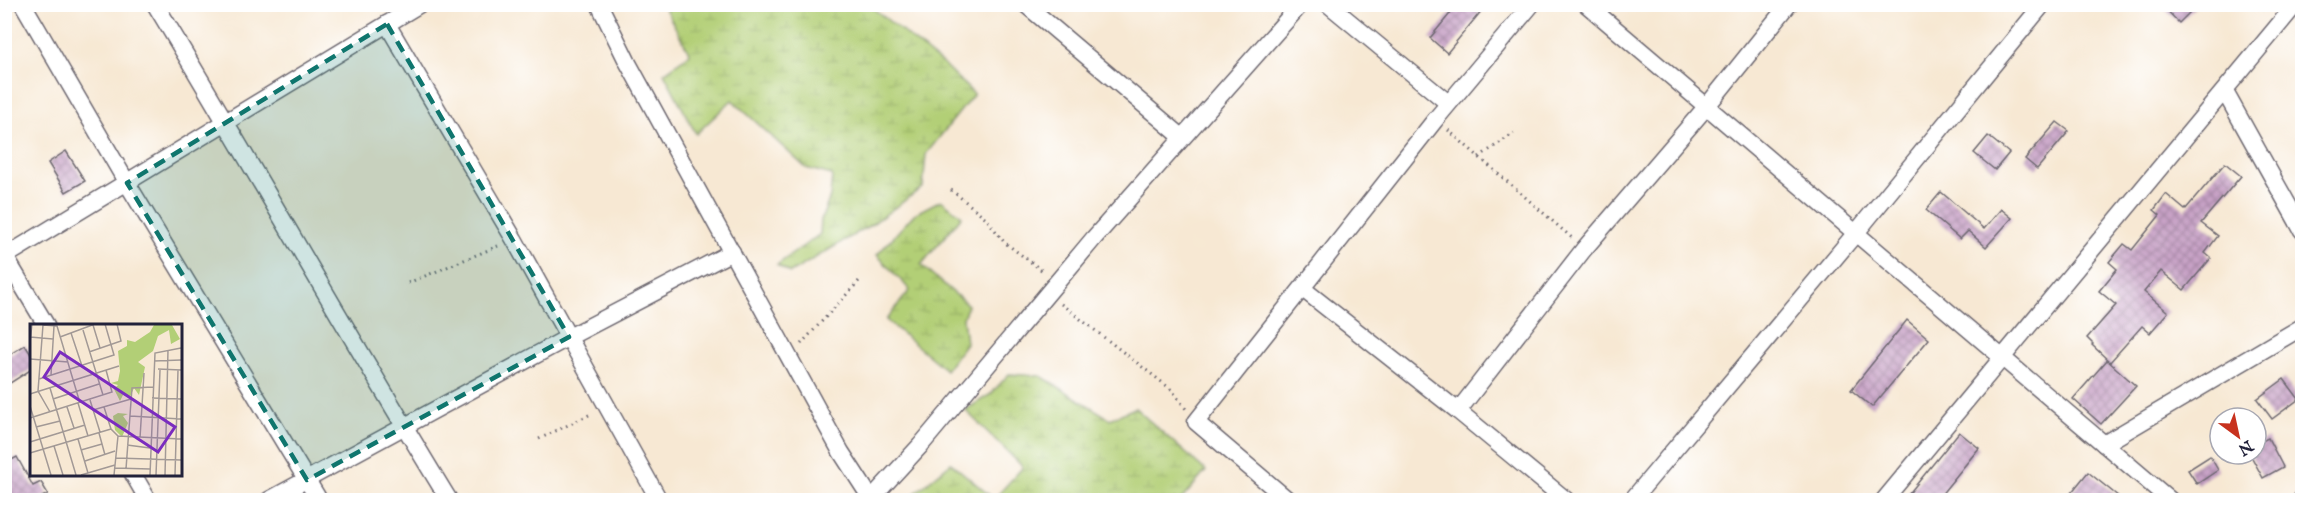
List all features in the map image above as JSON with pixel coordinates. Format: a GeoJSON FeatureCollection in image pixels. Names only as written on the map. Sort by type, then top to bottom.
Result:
{"type":"FeatureCollection","features":[{"type":"Feature","properties":{"kind":"street"},"geometry":{"type":"LineString","coordinates":[[23,4],[127,183],[320,501]]}},
{"type":"Feature","properties":{"kind":"street"},"geometry":{"type":"LineString","coordinates":[[155,4],[228,123],[449,501]]}},
{"type":"Feature","properties":{"kind":"street"},"geometry":{"type":"LineString","coordinates":[[45,324],[5,256],[228,123],[420,4]]}},
{"type":"Feature","properties":{"kind":"street"},"geometry":{"type":"LineString","coordinates":[[599,4],[628,63],[789,358],[841,452],[871,500],[920,446],[1182,137],[1301,4]]}},
{"type":"Feature","properties":{"kind":"street"},"geometry":{"type":"LineString","coordinates":[[1024,4],[1182,137]]}},
{"type":"Feature","properties":{"kind":"street"},"geometry":{"type":"LineString","coordinates":[[1328,4],[1448,104]]}},
{"type":"Feature","properties":{"kind":"street"},"geometry":{"type":"LineString","coordinates":[[1288,501],[1196,422],[1435,120],[1532,4]]}},
{"type":"Feature","properties":{"kind":"street"},"geometry":{"type":"LineString","coordinates":[[1586,4],[2170,501]]}},
{"type":"Feature","properties":{"kind":"street"},"geometry":{"type":"LineString","coordinates":[[1458,411],[1584,249],[1707,106],[1789,4]]}},
{"type":"Feature","properties":{"kind":"street"},"geometry":{"type":"LineString","coordinates":[[1632,501],[2043,4]]}},
{"type":"Feature","properties":{"kind":"street"},"geometry":{"type":"LineString","coordinates":[[1884,501],[2296,4]]}},
{"type":"Feature","properties":{"kind":"street"},"geometry":{"type":"LineString","coordinates":[[387,24],[569,337],[659,501]]}},
{"type":"Feature","properties":{"kind":"street"},"geometry":{"type":"LineString","coordinates":[[2225,92],[2302,230]]}},
{"type":"Feature","properties":{"kind":"street"},"geometry":{"type":"LineString","coordinates":[[269,501],[569,337],[732,252]]}},
{"type":"Feature","properties":{"kind":"street"},"geometry":{"type":"LineString","coordinates":[[1303,289],[1458,411],[1566,501]]}},
{"type":"Feature","properties":{"kind":"street"},"geometry":{"type":"LineString","coordinates":[[2104,444],[2302,327]]}},
{"type":"Feature","properties":{"kind":"street"},"geometry":{"type":"LineString","coordinates":[[134,475],[148,501]]}},
{"type":"Feature","properties":{"kind":"path"},"geometry":{"type":"LineString","coordinates":[[1435,120],[1584,249]]}},
{"type":"Feature","properties":{"kind":"path"},"geometry":{"type":"LineString","coordinates":[[1479,157],[1514,133]]}},
{"type":"Feature","properties":{"kind":"path"},"geometry":{"type":"LineString","coordinates":[[951,190],[986,218],[1004,242],[1052,288],[1172,390],[1196,422]]}},
{"type":"Feature","properties":{"kind":"path"},"geometry":{"type":"LineString","coordinates":[[408,283],[513,239]]}},
{"type":"Feature","properties":{"kind":"path"},"geometry":{"type":"LineString","coordinates":[[789,358],[859,281]]}},
{"type":"Feature","properties":{"kind":"path"},"geometry":{"type":"LineString","coordinates":[[539,439],[606,407]]}},
{"type":"Feature","properties":{"kind":"highlighted area"},"geometry":{"type":"Polygon","coordinates":[[[387,24],[569,337],[307,480],[127,183],[387,24]]]}},
{"type":"Feature","properties":{"kind":"green space"},"geometry":{"type":"Polygon","coordinates":[[[663,5],[869,5],[945,66],[974,94],[926,154],[923,187],[872,224],[790,273],[777,265],[820,234],[821,220],[830,197],[832,175],[806,168],[732,100],[696,134],[664,73],[690,54],[663,5]]]}},
{"type":"Feature","properties":{"kind":"green space"},"geometry":{"type":"Polygon","coordinates":[[[941,200],[962,216],[921,265],[968,305],[963,318],[966,343],[946,370],[886,320],[910,290],[877,255],[914,214],[941,200]]]}},
{"type":"Feature","properties":{"kind":"green space"},"geometry":{"type":"Polygon","coordinates":[[[1009,374],[1041,376],[1110,419],[1135,408],[1206,471],[1181,500],[907,500],[951,463],[994,499],[1023,467],[965,410],[991,394],[1009,374]]]}},
{"type":"Feature","properties":{"kind":"building"},"geometry":{"type":"Polygon","coordinates":[[[1458,4],[1487,4],[1447,53],[1430,38],[1458,4]]]}},
{"type":"Feature","properties":{"kind":"building"},"geometry":{"type":"Polygon","coordinates":[[[2161,4],[2198,4],[2179,23],[2161,4]]]}},
{"type":"Feature","properties":{"kind":"building"},"geometry":{"type":"Polygon","coordinates":[[[2057,122],[2069,131],[2037,169],[2025,159],[2057,122]]]}},
{"type":"Feature","properties":{"kind":"building"},"geometry":{"type":"Polygon","coordinates":[[[1988,136],[2009,153],[1995,170],[1974,153],[1988,136]]]}},
{"type":"Feature","properties":{"kind":"building"},"geometry":{"type":"Polygon","coordinates":[[[66,151],[85,181],[66,192],[48,163],[66,151]]]}},
{"type":"Feature","properties":{"kind":"building"},"geometry":{"type":"Polygon","coordinates":[[[2225,163],[2241,176],[2201,223],[2218,236],[2205,253],[2211,258],[2184,290],[2161,271],[2144,292],[2168,312],[2150,333],[2142,326],[2110,362],[2087,338],[2116,305],[2099,291],[2117,269],[2109,262],[2124,244],[2132,250],[2160,215],[2154,210],[2166,194],[2185,210],[2225,163]]]}},
{"type":"Feature","properties":{"kind":"building"},"geometry":{"type":"Polygon","coordinates":[[[1941,192],[1984,229],[2001,209],[2012,218],[1986,247],[1968,231],[1960,239],[1926,210],[1941,192]]]}},
{"type":"Feature","properties":{"kind":"building"},"geometry":{"type":"Polygon","coordinates":[[[1907,320],[1929,339],[1872,407],[1851,390],[1907,320]]]}},
{"type":"Feature","properties":{"kind":"building"},"geometry":{"type":"Polygon","coordinates":[[[25,345],[30,353],[30,370],[4,387],[4,358],[25,345]]]}},
{"type":"Feature","properties":{"kind":"building"},"geometry":{"type":"Polygon","coordinates":[[[2107,360],[2136,386],[2101,424],[2073,399],[2107,360]]]}},
{"type":"Feature","properties":{"kind":"building"},"geometry":{"type":"Polygon","coordinates":[[[2284,379],[2299,399],[2272,419],[2268,414],[2268,406],[2262,406],[2257,399],[2284,379]]]}},
{"type":"Feature","properties":{"kind":"building"},"geometry":{"type":"Polygon","coordinates":[[[1959,432],[1979,448],[1936,501],[1903,501],[1959,432]]]}},
{"type":"Feature","properties":{"kind":"building"},"geometry":{"type":"Polygon","coordinates":[[[2268,438],[2283,467],[2263,478],[2256,466],[2268,466],[2268,438]]]}},
{"type":"Feature","properties":{"kind":"building"},"geometry":{"type":"Polygon","coordinates":[[[17,457],[33,486],[41,482],[48,494],[40,498],[42,501],[4,501],[4,464],[17,457]]]}},
{"type":"Feature","properties":{"kind":"building"},"geometry":{"type":"Polygon","coordinates":[[[2208,457],[2208,466],[2216,466],[2218,470],[2197,484],[2188,470],[2208,457]]]}},
{"type":"Feature","properties":{"kind":"building"},"geometry":{"type":"Polygon","coordinates":[[[2088,472],[2124,501],[2080,501],[2071,493],[2088,472]]]}}]}
